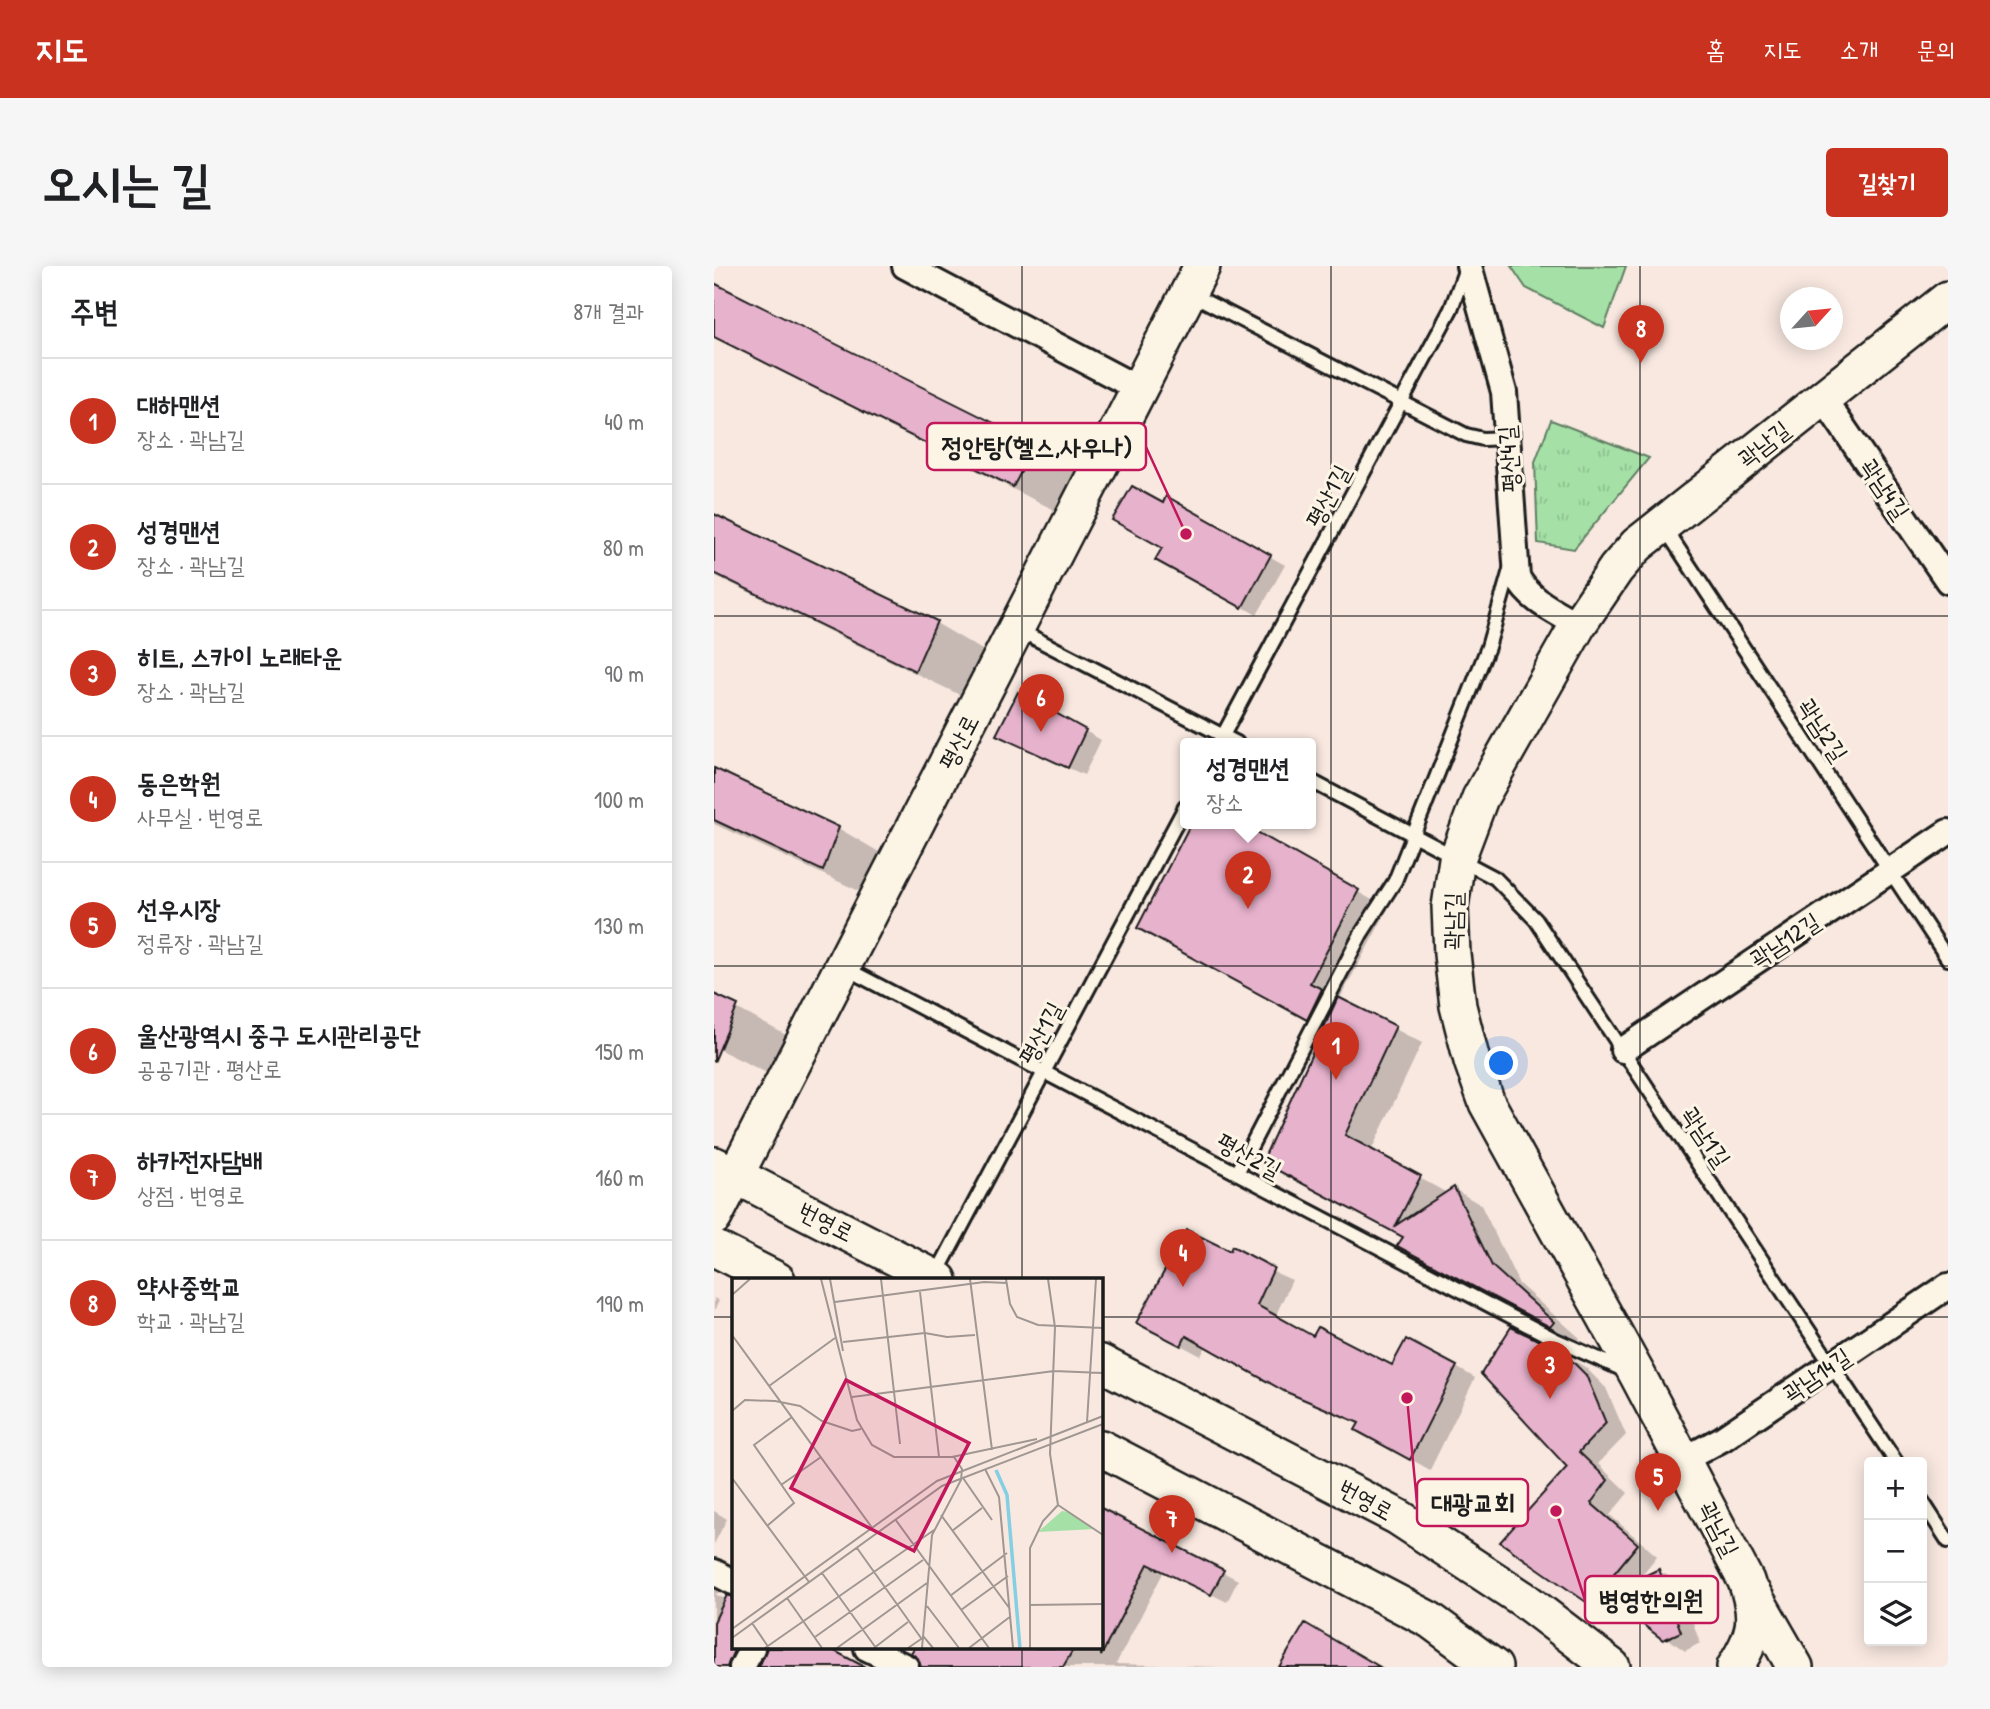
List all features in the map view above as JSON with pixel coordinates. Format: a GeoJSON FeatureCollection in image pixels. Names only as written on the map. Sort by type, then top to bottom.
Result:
{"type":"FeatureCollection","features":[{"type":"Feature","properties":{"kind":"main road","name":"평산로"},"geometry":{"type":"LineString","coordinates":[[714,1217],[725,1170],[843,967],[1195,279]]}},
{"type":"Feature","properties":{"kind":"main road","name":"곽남길"},"geometry":{"type":"LineString","coordinates":[[1735,1667],[1748,1645],[1755,1625],[1754,1603],[1745,1581],[1638,1376],[1508,1145],[1472,1061],[1458,1006],[1452,954],[1450,907],[1457,859],[1480,798],[1578,625],[1616,569],[1662,524],[1948,299]]}},
{"type":"Feature","properties":{"kind":"main road","name":"번영로"},"geometry":{"type":"LineString","coordinates":[[725,1170],[935,1278]]}},
{"type":"Feature","properties":{"kind":"main road"},"geometry":{"type":"LineString","coordinates":[[714,1248],[773,1278]]}},
{"type":"Feature","properties":{"kind":"main road","name":"번영로"},"geometry":{"type":"LineString","coordinates":[[1102,1364],[1398,1517],[1523,1599],[1612,1667]]}},
{"type":"Feature","properties":{"kind":"main road"},"geometry":{"type":"LineString","coordinates":[[1102,1449],[1430,1620],[1484,1662]]}},
{"type":"Feature","properties":{"kind":"main road"},"geometry":{"type":"LineString","coordinates":[[1745,1581],[1795,1667]]}},
{"type":"Feature","properties":{"kind":"street"},"geometry":{"type":"LineString","coordinates":[[905,266],[1139,389]]}},
{"type":"Feature","properties":{"kind":"street","name":"평산4길"},"geometry":{"type":"LineString","coordinates":[[1468,266],[1498,363],[1508,438],[1513,557],[1517,577],[1525,591],[1578,625]]}},
{"type":"Feature","properties":{"kind":"street","name":"곽남4길"},"geometry":{"type":"LineString","coordinates":[[1823,398],[1948,581]]}},
{"type":"Feature","properties":{"kind":"street","name":"곽남12길"},"geometry":{"type":"LineString","coordinates":[[1622,1050],[1948,832]]}},
{"type":"Feature","properties":{"kind":"street","name":"곽남14길"},"geometry":{"type":"LineString","coordinates":[[1683,1460],[1722,1439],[1948,1286]]}},
{"type":"Feature","properties":{"kind":"street"},"geometry":{"type":"LineString","coordinates":[[714,1572],[732,1581]]}},
{"type":"Feature","properties":{"kind":"street"},"geometry":{"type":"LineString","coordinates":[[742,1667],[751,1650]]}},
{"type":"Feature","properties":{"kind":"street"},"geometry":{"type":"LineString","coordinates":[[871,1650],[906,1667]]}},
{"type":"Feature","properties":{"kind":"lane","name":"평산1길"},"geometry":{"type":"LineString","coordinates":[[1222,738],[1451,309],[1468,266]]}},
{"type":"Feature","properties":{"kind":"lane"},"geometry":{"type":"LineString","coordinates":[[1195,279],[1402,402],[1466,435],[1483,439],[1508,438]]}},
{"type":"Feature","properties":{"kind":"lane","name":"곽남2길"},"geometry":{"type":"LineString","coordinates":[[1662,524],[1948,959]]}},
{"type":"Feature","properties":{"kind":"lane"},"geometry":{"type":"LineString","coordinates":[[1237,1173],[1361,934],[1395,881],[1412,832],[1489,647],[1513,557]]}},
{"type":"Feature","properties":{"kind":"lane"},"geometry":{"type":"LineString","coordinates":[[1016,629],[1219,738]]}},
{"type":"Feature","properties":{"kind":"lane","name":"곽남1길"},"geometry":{"type":"LineString","coordinates":[[1316,783],[1495,878],[1536,920],[1893,1457]]}},
{"type":"Feature","properties":{"kind":"lane","name":"평산1길"},"geometry":{"type":"LineString","coordinates":[[938,1278],[1180,816]]}},
{"type":"Feature","properties":{"kind":"lane","name":"평산2길"},"geometry":{"type":"LineString","coordinates":[[843,967],[1556,1340],[1638,1376]]}},
{"type":"Feature","properties":{"kind":"lane"},"geometry":{"type":"LineString","coordinates":[[1927,1509],[1948,1541]]}},
{"type":"Feature","properties":{"kind":"green space"},"geometry":{"type":"Polygon","coordinates":[[[1511,266],[1626,266],[1604,328],[1526,288],[1511,266]]]}},
{"type":"Feature","properties":{"kind":"green space"},"geometry":{"type":"Polygon","coordinates":[[[1551,420],[1649,458],[1574,549],[1538,543],[1535,462],[1551,420]]]}},
{"type":"Feature","properties":{"kind":"building"},"geometry":{"type":"Polygon","coordinates":[[[714,283],[1036,444],[1013,487],[714,337],[714,283]]]}},
{"type":"Feature","properties":{"kind":"building"},"geometry":{"type":"Polygon","coordinates":[[[1132,486],[1163,503],[1166,496],[1271,555],[1242,608],[1155,560],[1162,548],[1112,520],[1132,486]]]}},
{"type":"Feature","properties":{"kind":"building"},"geometry":{"type":"Polygon","coordinates":[[[714,514],[937,621],[915,671],[714,573],[714,514]]]}},
{"type":"Feature","properties":{"kind":"building"},"geometry":{"type":"Polygon","coordinates":[[[1018,692],[1086,730],[1068,768],[996,735],[1018,692]]]}},
{"type":"Feature","properties":{"kind":"building"},"geometry":{"type":"Polygon","coordinates":[[[714,768],[839,827],[823,871],[714,820],[714,768]]]}},
{"type":"Feature","properties":{"kind":"building"},"geometry":{"type":"Polygon","coordinates":[[[1188,829],[1252,829],[1359,890],[1310,983],[1322,989],[1307,1020],[1137,928],[1188,829]]]}},
{"type":"Feature","properties":{"kind":"building"},"geometry":{"type":"Polygon","coordinates":[[[714,994],[738,1005],[714,1062],[714,994]]]}},
{"type":"Feature","properties":{"kind":"building"},"geometry":{"type":"Polygon","coordinates":[[[1338,997],[1396,1026],[1345,1135],[1421,1176],[1396,1225],[1454,1187],[1492,1266],[1554,1322],[1550,1327],[1397,1246],[1403,1237],[1262,1162],[1338,997]]]}},
{"type":"Feature","properties":{"kind":"building"},"geometry":{"type":"Polygon","coordinates":[[[1187,1230],[1230,1251],[1232,1246],[1274,1268],[1257,1305],[1313,1336],[1318,1327],[1392,1365],[1406,1339],[1457,1366],[1410,1460],[1355,1430],[1359,1423],[1284,1391],[1186,1336],[1181,1346],[1136,1323],[1187,1230]]]}},
{"type":"Feature","properties":{"kind":"building"},"geometry":{"type":"Polygon","coordinates":[[[1511,1327],[1564,1353],[1586,1375],[1606,1423],[1579,1452],[1608,1480],[1591,1503],[1638,1544],[1589,1604],[1500,1542],[1567,1467],[1481,1374],[1511,1327]]]}},
{"type":"Feature","properties":{"kind":"building"},"geometry":{"type":"Polygon","coordinates":[[[1102,1509],[1224,1570],[1211,1595],[1148,1564],[1101,1656],[1102,1509]]]}},
{"type":"Feature","properties":{"kind":"building"},"geometry":{"type":"Polygon","coordinates":[[[1659,1569],[1681,1632],[1663,1640],[1605,1595],[1659,1569]]]}},
{"type":"Feature","properties":{"kind":"building"},"geometry":{"type":"Polygon","coordinates":[[[727,1595],[732,1597],[732,1650],[734,1650],[727,1667],[714,1667],[714,1622],[727,1595]]]}},
{"type":"Feature","properties":{"kind":"building"},"geometry":{"type":"Polygon","coordinates":[[[1305,1623],[1380,1667],[1279,1667],[1305,1623]]]}},
{"type":"Feature","properties":{"kind":"building"},"geometry":{"type":"Polygon","coordinates":[[[766,1650],[833,1650],[865,1667],[759,1667],[766,1650]]]}},
{"type":"Feature","properties":{"kind":"building"},"geometry":{"type":"Polygon","coordinates":[[[913,1650],[1073,1650],[1063,1667],[921,1667],[918,1658],[911,1653],[913,1650]]]}},
{"type":"Feature","properties":{"kind":"place","name":"약사중학교"},"geometry":{"type":"Point","coordinates":[1641,363]}},
{"type":"Feature","properties":{"kind":"place","name":"정안탕(헬스,사우나)"},"geometry":{"type":"Point","coordinates":[1186,534]}},
{"type":"Feature","properties":{"kind":"place","name":"울산광역시 중구 도시관리공단"},"geometry":{"type":"Point","coordinates":[1041,732]}},
{"type":"Feature","properties":{"kind":"place","name":"성경맨션"},"geometry":{"type":"Point","coordinates":[1248,909]}},
{"type":"Feature","properties":{"kind":"place","name":"대하맨션"},"geometry":{"type":"Point","coordinates":[1336,1080]}},
{"type":"Feature","properties":{"kind":"place","name":"동은학원"},"geometry":{"type":"Point","coordinates":[1183,1287]}},
{"type":"Feature","properties":{"kind":"place","name":"대광교회"},"geometry":{"type":"Point","coordinates":[1407,1398]}},
{"type":"Feature","properties":{"kind":"place","name":"히트, 스카이 노래타운"},"geometry":{"type":"Point","coordinates":[1550,1399]}},
{"type":"Feature","properties":{"kind":"place","name":"병영한의원"},"geometry":{"type":"Point","coordinates":[1556,1511]}},
{"type":"Feature","properties":{"kind":"place","name":"선우시장"},"geometry":{"type":"Point","coordinates":[1658,1511]}},
{"type":"Feature","properties":{"kind":"place","name":"하카전자담배"},"geometry":{"type":"Point","coordinates":[1172,1553]}}]}
